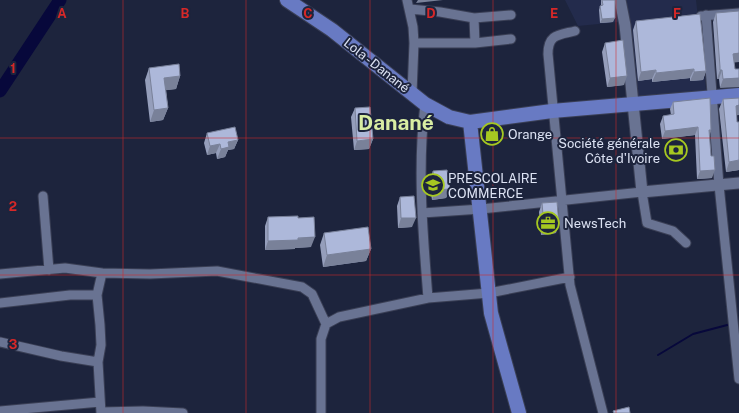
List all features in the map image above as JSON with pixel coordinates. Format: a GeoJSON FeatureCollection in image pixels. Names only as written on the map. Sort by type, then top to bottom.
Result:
{"type":"FeatureCollection","features":[{"type":"Feature","properties":{"kind":"main road","name":"Lola - Danané"},"geometry":{"type":"LineString","coordinates":[[287,0],[332,30],[425,104],[449,117],[470,122]]}},
{"type":"Feature","properties":{"kind":"main road"},"geometry":{"type":"LineString","coordinates":[[519,413],[498,342],[489,293],[481,209],[470,122],[552,111],[739,95]]}},
{"type":"Feature","properties":{"kind":"street"},"geometry":{"type":"LineString","coordinates":[[620,0],[629,24],[633,104],[642,192],[647,223],[673,231],[686,243]]}},
{"type":"Feature","properties":{"kind":"street"},"geometry":{"type":"LineString","coordinates":[[412,93],[414,43],[408,4],[474,18],[511,15]]}},
{"type":"Feature","properties":{"kind":"street"},"geometry":{"type":"LineString","coordinates":[[691,17],[739,13]]}},
{"type":"Feature","properties":{"kind":"street"},"geometry":{"type":"LineString","coordinates":[[706,15],[719,185],[739,379]]}},
{"type":"Feature","properties":{"kind":"street"},"geometry":{"type":"LineString","coordinates":[[474,18],[476,43]]}},
{"type":"Feature","properties":{"kind":"street"},"geometry":{"type":"LineString","coordinates":[[575,31],[558,35],[551,39],[548,44],[552,111],[570,285],[603,413]]}},
{"type":"Feature","properties":{"kind":"street"},"geometry":{"type":"LineString","coordinates":[[414,43],[476,43],[511,39]]}},
{"type":"Feature","properties":{"kind":"street"},"geometry":{"type":"LineString","coordinates":[[425,104],[421,138],[422,213],[428,298]]}},
{"type":"Feature","properties":{"kind":"street"},"geometry":{"type":"LineString","coordinates":[[422,213],[481,209],[739,183]]}},
{"type":"Feature","properties":{"kind":"street"},"geometry":{"type":"LineString","coordinates":[[43,196],[49,270]]}},
{"type":"Feature","properties":{"kind":"street"},"geometry":{"type":"LineString","coordinates":[[0,274],[65,268],[102,273],[150,274],[217,271],[302,288],[312,294],[326,324]]}},
{"type":"Feature","properties":{"kind":"street"},"geometry":{"type":"LineString","coordinates":[[102,273],[97,295],[101,345],[98,362],[101,413],[143,411],[183,413]]}},
{"type":"Feature","properties":{"kind":"street"},"geometry":{"type":"LineString","coordinates":[[321,413],[321,339],[326,324],[339,317],[428,298],[489,293],[570,277]]}},
{"type":"Feature","properties":{"kind":"street"},"geometry":{"type":"LineString","coordinates":[[0,303],[70,295],[97,295]]}},
{"type":"Feature","properties":{"kind":"street"},"geometry":{"type":"LineString","coordinates":[[0,342],[61,356],[98,362]]}},
{"type":"Feature","properties":{"kind":"street"},"geometry":{"type":"LineString","coordinates":[[0,411],[100,402]]}},
{"type":"Feature","properties":{"kind":"shaded area"},"geometry":{"type":"Polygon","coordinates":[[[565,0],[696,0],[706,90],[628,98],[619,22],[578,26],[565,0]]]}},
{"type":"Feature","properties":{"kind":"building"},"geometry":{"type":"Polygon","coordinates":[[[602,0],[615,0],[615,18],[602,19],[600,6],[603,5],[602,0]]]}},
{"type":"Feature","properties":{"kind":"building"},"geometry":{"type":"Polygon","coordinates":[[[739,11],[739,53],[733,54],[735,69],[739,69],[739,78],[723,79],[722,70],[720,70],[716,13],[739,11]]]}},
{"type":"Feature","properties":{"kind":"building"},"geometry":{"type":"Polygon","coordinates":[[[700,14],[706,71],[694,72],[694,69],[656,73],[656,70],[641,72],[636,21],[700,14]]]}},
{"type":"Feature","properties":{"kind":"building"},"geometry":{"type":"Polygon","coordinates":[[[623,40],[627,76],[610,78],[605,43],[623,40]]]}},
{"type":"Feature","properties":{"kind":"building"},"geometry":{"type":"Polygon","coordinates":[[[179,64],[180,76],[164,78],[168,108],[154,110],[149,68],[179,64]]]}},
{"type":"Feature","properties":{"kind":"building"},"geometry":{"type":"Polygon","coordinates":[[[710,98],[711,130],[709,130],[711,156],[714,156],[715,170],[700,171],[698,127],[665,131],[663,116],[674,114],[673,102],[710,98]]]}},
{"type":"Feature","properties":{"kind":"building"},"geometry":{"type":"Polygon","coordinates":[[[739,98],[739,105],[736,106],[737,122],[739,122],[739,160],[729,162],[723,99],[739,98]]]}},
{"type":"Feature","properties":{"kind":"building"},"geometry":{"type":"Polygon","coordinates":[[[370,107],[373,139],[357,141],[355,108],[370,107]]]}},
{"type":"Feature","properties":{"kind":"building"},"geometry":{"type":"Polygon","coordinates":[[[235,127],[238,140],[228,142],[229,147],[221,149],[220,144],[210,146],[207,133],[235,127]]]}},
{"type":"Feature","properties":{"kind":"building"},"geometry":{"type":"Polygon","coordinates":[[[447,170],[450,189],[435,190],[433,171],[447,170]]]}},
{"type":"Feature","properties":{"kind":"building"},"geometry":{"type":"Polygon","coordinates":[[[414,196],[416,218],[401,218],[400,197],[414,196]]]}},
{"type":"Feature","properties":{"kind":"building"},"geometry":{"type":"Polygon","coordinates":[[[557,202],[559,224],[544,226],[542,203],[557,202]]]}},
{"type":"Feature","properties":{"kind":"building"},"geometry":{"type":"Polygon","coordinates":[[[298,216],[298,218],[314,217],[315,237],[298,238],[298,240],[268,241],[268,217],[298,216]]]}},
{"type":"Feature","properties":{"kind":"building"},"geometry":{"type":"Polygon","coordinates":[[[368,227],[371,249],[327,255],[324,233],[368,227]]]}},
{"type":"Feature","properties":{"kind":"building"},"geometry":{"type":"Polygon","coordinates":[[[629,407],[630,413],[614,413],[613,411],[629,407]]]}},
{"type":"Feature","properties":{"kind":"waterway"},"geometry":{"type":"LineString","coordinates":[[0,91],[60,0]]}},
{"type":"Feature","properties":{"kind":"waterway"},"geometry":{"type":"LineString","coordinates":[[658,355],[693,334],[731,324]]}},
{"type":"Feature","properties":{"kind":"place","name":"Orange"},"geometry":{"type":"Point","coordinates":[492,134]}},
{"type":"Feature","properties":{"kind":"place","name":"Société générale Côte d'Ivoire"},"geometry":{"type":"Point","coordinates":[676,150]}},
{"type":"Feature","properties":{"kind":"place","name":"PRESCOLAIRE COMMERCE"},"geometry":{"type":"Point","coordinates":[433,185]}},
{"type":"Feature","properties":{"kind":"place","name":"NewsTech"},"geometry":{"type":"Point","coordinates":[548,223]}},
{"type":"Feature","properties":{"kind":"district","name":"Danané"},"geometry":{"type":"Point","coordinates":[396,123]}}]}
